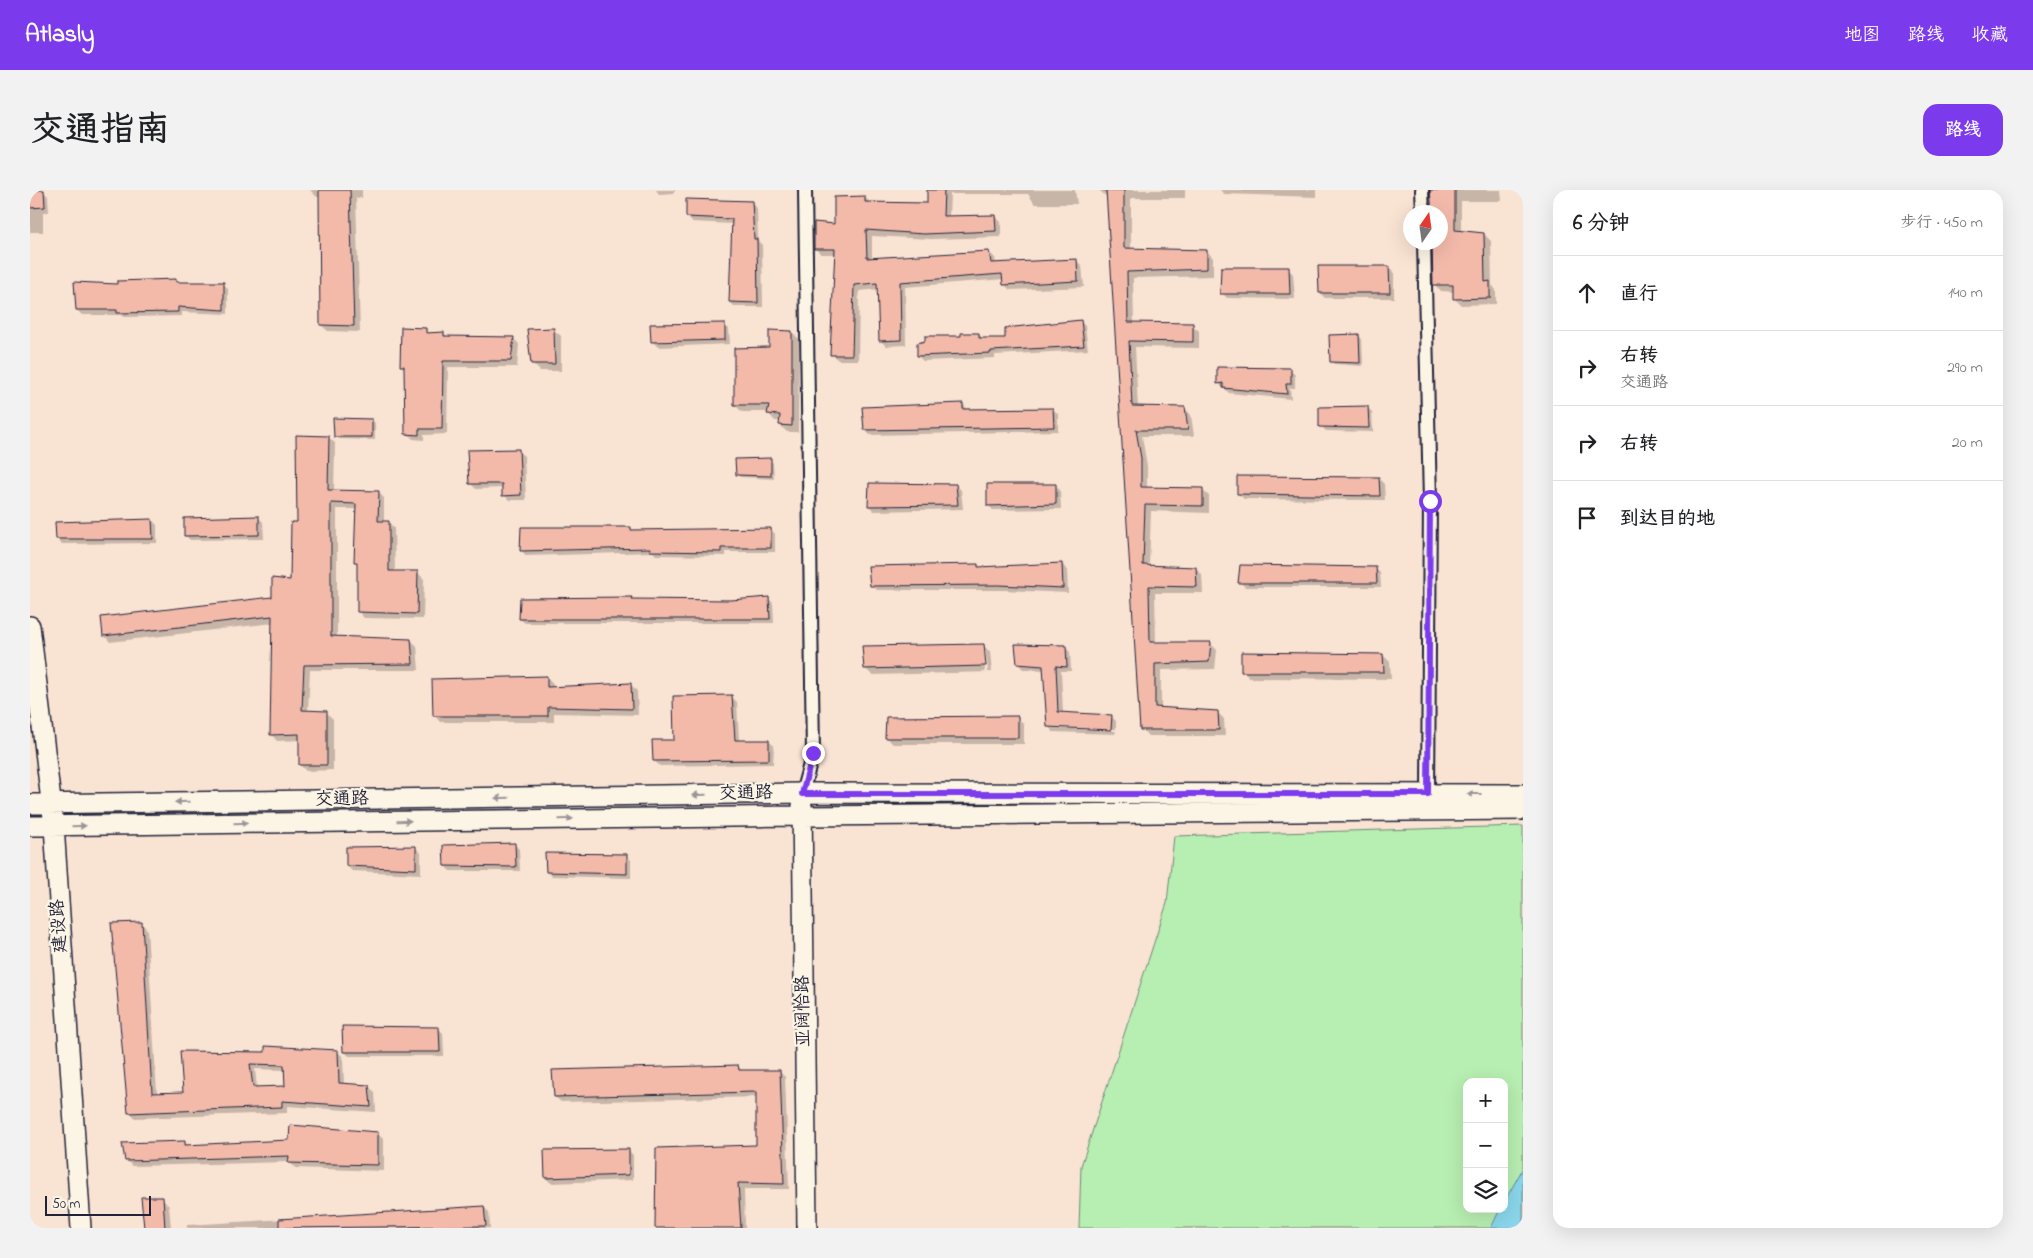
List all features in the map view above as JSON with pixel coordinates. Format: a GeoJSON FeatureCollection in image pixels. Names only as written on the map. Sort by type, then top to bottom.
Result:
{"type":"FeatureCollection","features":[{"type":"Feature","properties":{"kind":"main road","name":"建设路"},"geometry":{"type":"LineString","coordinates":[[30,626],[54,826],[80,1228]]}},
{"type":"Feature","properties":{"kind":"main road","name":"交通路"},"geometry":{"type":"LineString","coordinates":[[30,804],[802,794],[1523,794]]}},
{"type":"Feature","properties":{"kind":"main road","name":"亚阔恰路"},"geometry":{"type":"LineString","coordinates":[[802,794],[807,1228]]}},
{"type":"Feature","properties":{"kind":"main road"},"geometry":{"type":"LineString","coordinates":[[30,826],[802,816],[1523,810]]}},
{"type":"Feature","properties":{"kind":"street"},"geometry":{"type":"LineString","coordinates":[[802,794],[813,753],[805,190]]}},
{"type":"Feature","properties":{"kind":"street"},"geometry":{"type":"LineString","coordinates":[[1422,190],[1423,205]]}},
{"type":"Feature","properties":{"kind":"street"},"geometry":{"type":"LineString","coordinates":[[1424,250],[1430,501],[1428,794]]}},
{"type":"Feature","properties":{"kind":"green space"},"geometry":{"type":"Polygon","coordinates":[[[1523,826],[1523,1228],[1079,1228],[1081,1166],[1167,903],[1174,836],[1523,826]]]}},
{"type":"Feature","properties":{"kind":"water"},"geometry":{"type":"Polygon","coordinates":[[[1523,1168],[1523,1228],[1491,1228],[1498,1213],[1508,1213],[1508,1195],[1523,1168]]]}},
{"type":"Feature","properties":{"kind":"building"},"geometry":{"type":"Polygon","coordinates":[[[30,190],[44,190],[45,207],[30,208],[30,190]]]}},
{"type":"Feature","properties":{"kind":"building"},"geometry":{"type":"Polygon","coordinates":[[[319,190],[350,190],[354,326],[320,325],[319,190]]]}},
{"type":"Feature","properties":{"kind":"building"},"geometry":{"type":"Polygon","coordinates":[[[927,190],[944,190],[943,216],[995,215],[996,231],[924,234],[866,230],[867,258],[989,251],[991,263],[1077,259],[1078,281],[1003,285],[1002,274],[900,282],[901,340],[879,341],[877,283],[854,285],[852,355],[830,355],[835,249],[814,249],[814,222],[834,224],[834,197],[865,196],[865,202],[927,203],[927,190]]]}},
{"type":"Feature","properties":{"kind":"building"},"geometry":{"type":"Polygon","coordinates":[[[1106,190],[1124,190],[1124,248],[1207,250],[1207,269],[1127,272],[1128,322],[1193,323],[1193,342],[1129,341],[1132,406],[1185,407],[1188,430],[1136,430],[1141,458],[1141,487],[1203,488],[1203,506],[1145,505],[1143,565],[1196,567],[1197,587],[1149,586],[1150,642],[1211,642],[1209,662],[1155,664],[1155,707],[1218,711],[1219,730],[1140,730],[1106,190]]]}},
{"type":"Feature","properties":{"kind":"building"},"geometry":{"type":"Polygon","coordinates":[[[1430,190],[1455,190],[1455,230],[1484,233],[1485,282],[1490,281],[1490,298],[1453,299],[1453,285],[1433,285],[1432,250],[1448,250],[1448,205],[1431,205],[1430,190]]]}},
{"type":"Feature","properties":{"kind":"building"},"geometry":{"type":"Polygon","coordinates":[[[686,199],[752,201],[754,239],[757,239],[758,303],[729,302],[732,219],[686,217],[686,199]]]}},
{"type":"Feature","properties":{"kind":"building"},"geometry":{"type":"Polygon","coordinates":[[[1318,266],[1389,266],[1390,293],[1319,293],[1318,266]]]}},
{"type":"Feature","properties":{"kind":"building"},"geometry":{"type":"Polygon","coordinates":[[[1221,267],[1289,267],[1290,294],[1220,294],[1221,267]]]}},
{"type":"Feature","properties":{"kind":"building"},"geometry":{"type":"Polygon","coordinates":[[[176,279],[176,282],[224,282],[224,310],[178,307],[178,312],[117,313],[117,310],[76,310],[74,282],[117,284],[117,281],[176,279]]]}},
{"type":"Feature","properties":{"kind":"building"},"geometry":{"type":"Polygon","coordinates":[[[1081,320],[1084,346],[917,356],[917,343],[925,341],[925,336],[961,336],[961,333],[979,333],[979,338],[1005,338],[1005,328],[1081,320]]]}},
{"type":"Feature","properties":{"kind":"building"},"geometry":{"type":"Polygon","coordinates":[[[725,323],[725,340],[651,342],[650,324],[725,323]]]}},
{"type":"Feature","properties":{"kind":"building"},"geometry":{"type":"Polygon","coordinates":[[[401,327],[426,328],[426,333],[444,332],[444,336],[514,337],[511,361],[443,361],[442,429],[419,429],[419,435],[405,434],[404,366],[400,366],[401,327]]]}},
{"type":"Feature","properties":{"kind":"building"},"geometry":{"type":"Polygon","coordinates":[[[554,328],[555,364],[531,364],[527,329],[554,328]]]}},
{"type":"Feature","properties":{"kind":"building"},"geometry":{"type":"Polygon","coordinates":[[[769,330],[792,331],[792,426],[779,425],[780,415],[767,414],[769,405],[734,405],[734,348],[769,347],[769,330]]]}},
{"type":"Feature","properties":{"kind":"building"},"geometry":{"type":"Polygon","coordinates":[[[1359,334],[1360,363],[1330,362],[1329,335],[1359,334]]]}},
{"type":"Feature","properties":{"kind":"building"},"geometry":{"type":"Polygon","coordinates":[[[1217,367],[1291,368],[1291,384],[1286,384],[1287,394],[1223,388],[1223,383],[1217,384],[1217,367]]]}},
{"type":"Feature","properties":{"kind":"building"},"geometry":{"type":"Polygon","coordinates":[[[963,403],[963,409],[1053,408],[1054,427],[864,430],[862,407],[963,403]]]}},
{"type":"Feature","properties":{"kind":"building"},"geometry":{"type":"Polygon","coordinates":[[[1368,406],[1369,428],[1319,427],[1319,407],[1368,406]]]}},
{"type":"Feature","properties":{"kind":"building"},"geometry":{"type":"Polygon","coordinates":[[[333,418],[372,419],[372,437],[334,437],[333,418]]]}},
{"type":"Feature","properties":{"kind":"building"},"geometry":{"type":"Polygon","coordinates":[[[296,435],[329,436],[328,490],[379,491],[378,521],[389,521],[389,571],[418,571],[417,614],[357,612],[357,562],[354,562],[356,504],[331,503],[331,636],[411,639],[413,664],[304,665],[302,710],[327,711],[327,765],[299,765],[299,734],[270,735],[272,616],[103,636],[101,617],[272,597],[272,578],[290,580],[291,522],[297,522],[296,435]]]}},
{"type":"Feature","properties":{"kind":"building"},"geometry":{"type":"Polygon","coordinates":[[[519,449],[521,495],[502,496],[502,484],[469,484],[467,450],[519,449]]]}},
{"type":"Feature","properties":{"kind":"building"},"geometry":{"type":"Polygon","coordinates":[[[771,458],[771,476],[736,475],[735,459],[771,458]]]}},
{"type":"Feature","properties":{"kind":"building"},"geometry":{"type":"Polygon","coordinates":[[[1237,476],[1379,477],[1380,496],[1237,494],[1237,476]]]}},
{"type":"Feature","properties":{"kind":"building"},"geometry":{"type":"Polygon","coordinates":[[[869,483],[956,484],[958,505],[868,506],[869,483]]]}},
{"type":"Feature","properties":{"kind":"building"},"geometry":{"type":"Polygon","coordinates":[[[987,484],[1056,484],[1056,504],[987,506],[987,484]]]}},
{"type":"Feature","properties":{"kind":"building"},"geometry":{"type":"Polygon","coordinates":[[[259,516],[259,535],[184,536],[184,518],[259,516]]]}},
{"type":"Feature","properties":{"kind":"building"},"geometry":{"type":"Polygon","coordinates":[[[152,519],[153,539],[56,539],[55,522],[152,519]]]}},
{"type":"Feature","properties":{"kind":"building"},"geometry":{"type":"Polygon","coordinates":[[[521,527],[631,527],[631,530],[771,528],[771,548],[721,548],[721,552],[650,551],[650,548],[520,551],[521,527]]]}},
{"type":"Feature","properties":{"kind":"building"},"geometry":{"type":"Polygon","coordinates":[[[1062,563],[1063,588],[998,585],[870,586],[868,566],[978,564],[978,567],[1062,563]]]}},
{"type":"Feature","properties":{"kind":"building"},"geometry":{"type":"Polygon","coordinates":[[[1240,565],[1376,567],[1377,583],[1238,583],[1240,565]]]}},
{"type":"Feature","properties":{"kind":"building"},"geometry":{"type":"Polygon","coordinates":[[[632,597],[631,599],[731,600],[769,597],[770,619],[519,619],[520,598],[632,597]]]}},
{"type":"Feature","properties":{"kind":"building"},"geometry":{"type":"Polygon","coordinates":[[[984,644],[986,666],[864,669],[862,646],[984,644]]]}},
{"type":"Feature","properties":{"kind":"building"},"geometry":{"type":"Polygon","coordinates":[[[1015,644],[1066,645],[1067,667],[1056,666],[1058,712],[1112,715],[1111,730],[1047,727],[1043,666],[1017,664],[1015,644]]]}},
{"type":"Feature","properties":{"kind":"building"},"geometry":{"type":"Polygon","coordinates":[[[1241,652],[1383,654],[1384,672],[1241,672],[1241,652]]]}},
{"type":"Feature","properties":{"kind":"building"},"geometry":{"type":"Polygon","coordinates":[[[547,676],[547,687],[631,683],[632,709],[548,707],[548,716],[433,716],[432,679],[547,676]]]}},
{"type":"Feature","properties":{"kind":"building"},"geometry":{"type":"Polygon","coordinates":[[[732,695],[735,740],[769,740],[769,760],[653,761],[652,740],[674,740],[673,696],[732,695]]]}},
{"type":"Feature","properties":{"kind":"building"},"geometry":{"type":"Polygon","coordinates":[[[1018,716],[1018,738],[885,738],[886,717],[1018,716]]]}},
{"type":"Feature","properties":{"kind":"building"},"geometry":{"type":"Polygon","coordinates":[[[515,843],[516,867],[444,866],[443,845],[515,843]]]}},
{"type":"Feature","properties":{"kind":"building"},"geometry":{"type":"Polygon","coordinates":[[[416,846],[416,869],[346,866],[346,847],[416,846]]]}},
{"type":"Feature","properties":{"kind":"building"},"geometry":{"type":"Polygon","coordinates":[[[545,853],[627,854],[627,874],[546,872],[545,853]]]}},
{"type":"Feature","properties":{"kind":"building"},"geometry":{"type":"Polygon","coordinates":[[[142,922],[152,1093],[183,1092],[180,1051],[265,1052],[265,1046],[338,1050],[339,1083],[369,1085],[371,1107],[282,1101],[282,1107],[128,1113],[111,923],[142,922]],[[250,1064],[253,1087],[285,1086],[284,1065],[250,1064]]]}},
{"type":"Feature","properties":{"kind":"building"},"geometry":{"type":"Polygon","coordinates":[[[342,1026],[439,1027],[440,1052],[343,1052],[342,1026]]]}},
{"type":"Feature","properties":{"kind":"building"},"geometry":{"type":"Polygon","coordinates":[[[738,1065],[739,1070],[780,1070],[784,1184],[738,1183],[741,1228],[655,1228],[656,1148],[756,1145],[756,1092],[554,1097],[552,1070],[738,1065]]]}},
{"type":"Feature","properties":{"kind":"building"},"geometry":{"type":"Polygon","coordinates":[[[290,1125],[378,1132],[378,1165],[288,1163],[289,1156],[125,1161],[122,1143],[185,1141],[185,1145],[289,1140],[290,1125]]]}},
{"type":"Feature","properties":{"kind":"building"},"geometry":{"type":"Polygon","coordinates":[[[629,1149],[629,1175],[545,1178],[544,1150],[629,1149]]]}},
{"type":"Feature","properties":{"kind":"building"},"geometry":{"type":"Polygon","coordinates":[[[141,1197],[163,1197],[165,1228],[144,1228],[141,1197]]]}},
{"type":"Feature","properties":{"kind":"building"},"geometry":{"type":"Polygon","coordinates":[[[484,1206],[486,1226],[279,1228],[279,1219],[484,1206]]]}},
{"type":"Feature","properties":{"kind":"route"},"geometry":{"type":"LineString","coordinates":[[813,753],[802,794],[1428,794],[1430,501]]}}]}
